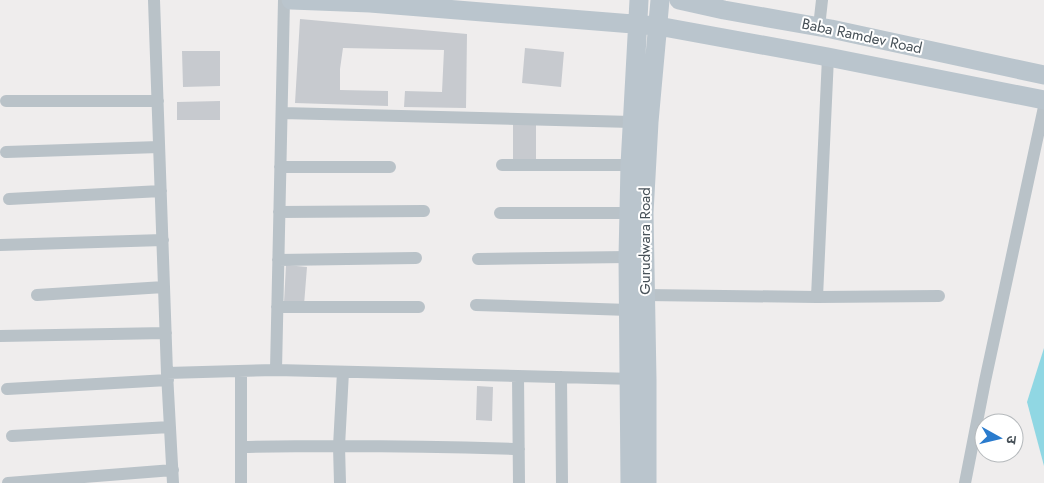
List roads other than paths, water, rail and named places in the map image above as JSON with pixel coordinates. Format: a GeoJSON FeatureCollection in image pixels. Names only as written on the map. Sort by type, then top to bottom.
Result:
{"type":"FeatureCollection","features":[{"type":"Feature","properties":{"kind":"street"},"geometry":{"type":"LineString","coordinates":[[154,0],[167,376],[173,483]]}},
{"type":"Feature","properties":{"kind":"street"},"geometry":{"type":"LineString","coordinates":[[276,370],[284,0]]}},
{"type":"Feature","properties":{"kind":"street"},"geometry":{"type":"LineString","coordinates":[[291,0],[370,2],[658,26],[828,57],[1044,100]]}},
{"type":"Feature","properties":{"kind":"street","name":"Gurudwara Road"},"geometry":{"type":"LineString","coordinates":[[630,483],[628,257],[630,165],[639,0]]}},
{"type":"Feature","properties":{"kind":"street","name":"Gurudwara Road"},"geometry":{"type":"LineString","coordinates":[[646,483],[647,380],[644,213],[649,122],[660,0]]}},
{"type":"Feature","properties":{"kind":"street","name":"Baba Ramdev Road"},"geometry":{"type":"LineString","coordinates":[[679,0],[725,5],[1044,75]]}},
{"type":"Feature","properties":{"kind":"street"},"geometry":{"type":"LineString","coordinates":[[819,26],[822,0]]}},
{"type":"Feature","properties":{"kind":"street"},"geometry":{"type":"LineString","coordinates":[[817,298],[828,57]]}},
{"type":"Feature","properties":{"kind":"street"},"geometry":{"type":"LineString","coordinates":[[6,101],[158,101]]}},
{"type":"Feature","properties":{"kind":"street"},"geometry":{"type":"LineString","coordinates":[[965,483],[1044,108]]}},
{"type":"Feature","properties":{"kind":"street"},"geometry":{"type":"LineString","coordinates":[[282,113],[632,122]]}},
{"type":"Feature","properties":{"kind":"street"},"geometry":{"type":"LineString","coordinates":[[6,152],[159,147]]}},
{"type":"Feature","properties":{"kind":"street"},"geometry":{"type":"LineString","coordinates":[[502,165],[630,165]]}},
{"type":"Feature","properties":{"kind":"street"},"geometry":{"type":"LineString","coordinates":[[280,167],[390,167]]}},
{"type":"Feature","properties":{"kind":"street"},"geometry":{"type":"LineString","coordinates":[[10,199],[161,191]]}},
{"type":"Feature","properties":{"kind":"street"},"geometry":{"type":"LineString","coordinates":[[279,212],[424,211]]}},
{"type":"Feature","properties":{"kind":"street"},"geometry":{"type":"LineString","coordinates":[[500,213],[629,213]]}},
{"type":"Feature","properties":{"kind":"street"},"geometry":{"type":"LineString","coordinates":[[0,245],[162,240]]}},
{"type":"Feature","properties":{"kind":"street"},"geometry":{"type":"LineString","coordinates":[[478,258],[628,257]]}},
{"type":"Feature","properties":{"kind":"street"},"geometry":{"type":"LineString","coordinates":[[278,260],[416,258]]}},
{"type":"Feature","properties":{"kind":"street"},"geometry":{"type":"LineString","coordinates":[[37,295],[164,287]]}},
{"type":"Feature","properties":{"kind":"street"},"geometry":{"type":"LineString","coordinates":[[645,295],[817,298],[939,296]]}},
{"type":"Feature","properties":{"kind":"street"},"geometry":{"type":"LineString","coordinates":[[476,305],[629,310]]}},
{"type":"Feature","properties":{"kind":"street"},"geometry":{"type":"LineString","coordinates":[[277,307],[418,307]]}},
{"type":"Feature","properties":{"kind":"street"},"geometry":{"type":"LineString","coordinates":[[0,336],[166,333]]}},
{"type":"Feature","properties":{"kind":"street"},"geometry":{"type":"LineString","coordinates":[[7,389],[167,376],[276,370],[647,380]]}},
{"type":"Feature","properties":{"kind":"street"},"geometry":{"type":"LineString","coordinates":[[240,483],[241,372]]}},
{"type":"Feature","properties":{"kind":"street"},"geometry":{"type":"LineString","coordinates":[[340,483],[339,446],[343,372]]}},
{"type":"Feature","properties":{"kind":"street"},"geometry":{"type":"LineString","coordinates":[[518,376],[519,483]]}},
{"type":"Feature","properties":{"kind":"street"},"geometry":{"type":"LineString","coordinates":[[561,377],[562,483]]}},
{"type":"Feature","properties":{"kind":"street"},"geometry":{"type":"LineString","coordinates":[[12,436],[170,427]]}},
{"type":"Feature","properties":{"kind":"street"},"geometry":{"type":"LineString","coordinates":[[241,447],[339,446],[519,449]]}},
{"type":"Feature","properties":{"kind":"street"},"geometry":{"type":"LineString","coordinates":[[8,483],[173,470]]}},
{"type":"Feature","properties":{"kind":"water"},"geometry":{"type":"Polygon","coordinates":[[[1044,348],[1044,466],[1027,402],[1044,348]]]}}]}
